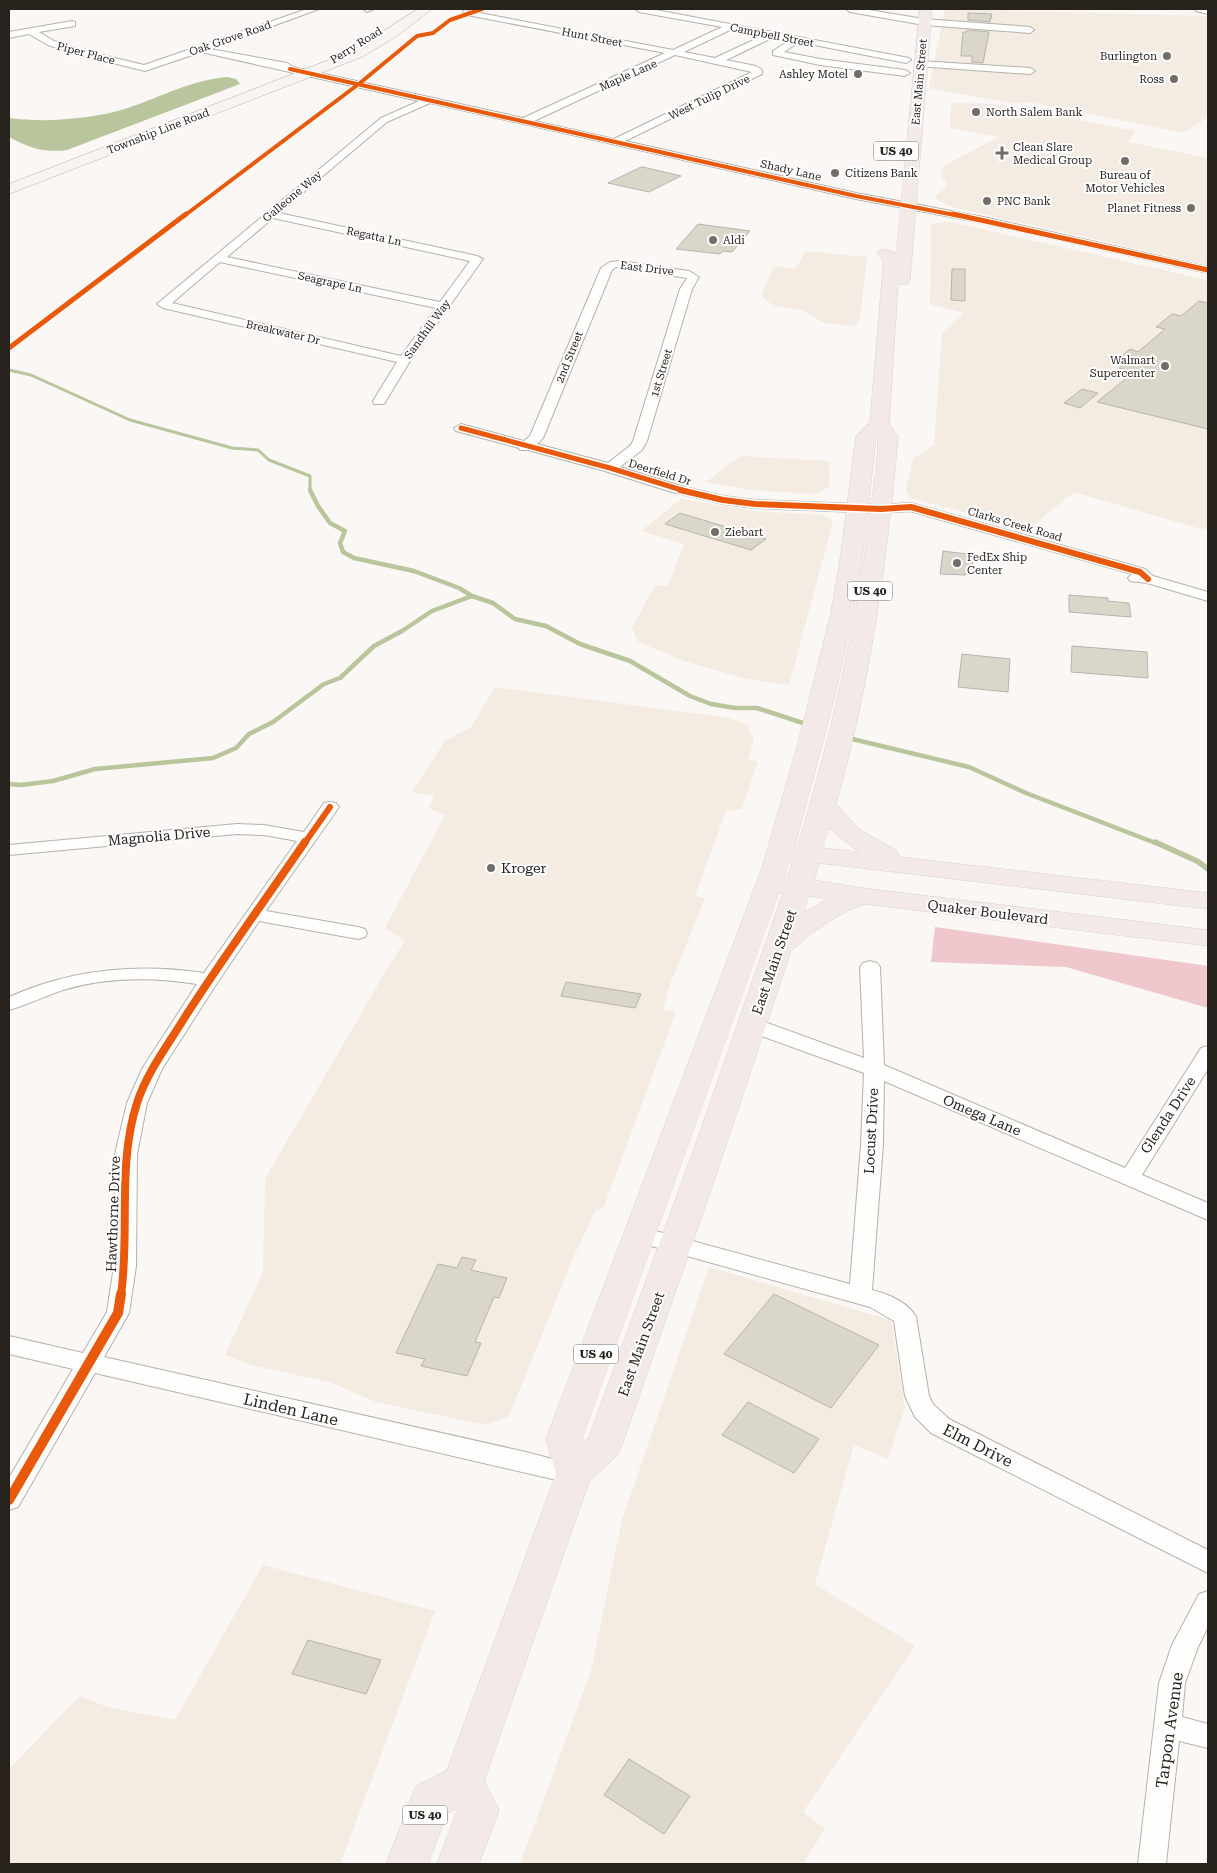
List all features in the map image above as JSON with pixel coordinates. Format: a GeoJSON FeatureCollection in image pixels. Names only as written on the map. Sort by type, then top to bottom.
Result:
{"type":"FeatureCollection","features":[{"type":"Feature","properties":{"kind":"main road","name":"East Main Street"},"geometry":{"type":"LineString","coordinates":[[908,34],[910,14]]}},
{"type":"Feature","properties":{"kind":"main road","name":"East Main Street"},"geometry":{"type":"LineString","coordinates":[[903,90],[909,62],[925,15]]}},
{"type":"Feature","properties":{"kind":"main road","name":"East Main Street"},"geometry":{"type":"LineString","coordinates":[[574,1474],[564,1439],[769,885],[819,709],[841,616],[888,438],[879,424],[890,297],[900,292],[909,205],[909,62]]}},
{"type":"Feature","properties":{"kind":"main road"},"geometry":{"type":"LineString","coordinates":[[890,210],[892,186]]}},
{"type":"Feature","properties":{"kind":"main road"},"geometry":{"type":"LineString","coordinates":[[886,247],[891,257],[890,297]]}},
{"type":"Feature","properties":{"kind":"main road","name":"East Main Street"},"geometry":{"type":"LineString","coordinates":[[463,1783],[574,1474],[604,1445],[676,1245],[799,886],[846,716],[865,624],[870,509]]}},
{"type":"Feature","properties":{"kind":"main road"},"geometry":{"type":"LineString","coordinates":[[823,804],[843,829],[860,843],[912,866]]}},
{"type":"Feature","properties":{"kind":"main road"},"geometry":{"type":"LineString","coordinates":[[779,851],[1208,901]]}},
{"type":"Feature","properties":{"kind":"main road","name":"Quaker Boulevard"},"geometry":{"type":"LineString","coordinates":[[769,885],[799,886],[862,896],[1208,938]]}},
{"type":"Feature","properties":{"kind":"main road"},"geometry":{"type":"LineString","coordinates":[[779,947],[813,916],[833,906],[862,896]]}},
{"type":"Feature","properties":{"kind":"main road"},"geometry":{"type":"LineString","coordinates":[[458,1864],[478,1810],[463,1783]]}},
{"type":"Feature","properties":{"kind":"main road","name":"US 40"},"geometry":{"type":"LineString","coordinates":[[407,1864],[431,1800],[463,1783]]}},
{"type":"Feature","properties":{"kind":"street","name":"Oak Grove Road"},"geometry":{"type":"LineString","coordinates":[[145,68],[315,9]]}},
{"type":"Feature","properties":{"kind":"street","name":"Perry Road"},"geometry":{"type":"LineString","coordinates":[[315,71],[412,9]]}},
{"type":"Feature","properties":{"kind":"street","name":"Perry Road"},"geometry":{"type":"LineString","coordinates":[[315,71],[371,46],[426,9]]}},
{"type":"Feature","properties":{"kind":"street","name":"Campbell Street"},"geometry":{"type":"LineString","coordinates":[[639,9],[909,62]]}},
{"type":"Feature","properties":{"kind":"street"},"geometry":{"type":"LineString","coordinates":[[850,9],[925,15],[1030,30]]}},
{"type":"Feature","properties":{"kind":"street"},"geometry":{"type":"LineString","coordinates":[[1199,9],[1208,11]]}},
{"type":"Feature","properties":{"kind":"street","name":"Hunt Street"},"geometry":{"type":"LineString","coordinates":[[471,10],[716,61]]}},
{"type":"Feature","properties":{"kind":"street"},"geometry":{"type":"LineString","coordinates":[[9,35],[72,24]]}},
{"type":"Feature","properties":{"kind":"street","name":"Maple Lane"},"geometry":{"type":"LineString","coordinates":[[525,122],[730,27]]}},
{"type":"Feature","properties":{"kind":"street","name":"Piper Place"},"geometry":{"type":"LineString","coordinates":[[30,31],[51,43],[75,51],[145,68]]}},
{"type":"Feature","properties":{"kind":"street"},"geometry":{"type":"LineString","coordinates":[[716,61],[772,35]]}},
{"type":"Feature","properties":{"kind":"street"},"geometry":{"type":"LineString","coordinates":[[798,39],[776,53],[829,64],[909,62],[1030,71]]}},
{"type":"Feature","properties":{"kind":"street"},"geometry":{"type":"LineString","coordinates":[[201,48],[227,56],[290,69],[315,71]]}},
{"type":"Feature","properties":{"kind":"street","name":"West Tulip Drive"},"geometry":{"type":"LineString","coordinates":[[615,142],[759,72],[753,68],[716,61]]}},
{"type":"Feature","properties":{"kind":"street","name":"Shady Lane"},"geometry":{"type":"LineString","coordinates":[[315,71],[318,77],[615,142],[890,210],[909,205],[1208,270]]}},
{"type":"Feature","properties":{"kind":"street","name":"Township Line Road"},"geometry":{"type":"LineString","coordinates":[[9,189],[315,71]]}},
{"type":"Feature","properties":{"kind":"street","name":"Galleone Way"},"geometry":{"type":"LineString","coordinates":[[162,304],[384,120],[429,100]]}},
{"type":"Feature","properties":{"kind":"street","name":"Regatta Ln"},"geometry":{"type":"LineString","coordinates":[[271,214],[477,259]]}},
{"type":"Feature","properties":{"kind":"street","name":"Seagrape Ln"},"geometry":{"type":"LineString","coordinates":[[218,258],[443,306]]}},
{"type":"Feature","properties":{"kind":"street","name":"Sandhill Way"},"geometry":{"type":"LineString","coordinates":[[379,401],[404,360],[477,259]]}},
{"type":"Feature","properties":{"kind":"street","name":"East Drive"},"geometry":{"type":"LineString","coordinates":[[610,265],[620,264],[684,273]]}},
{"type":"Feature","properties":{"kind":"street","name":"2nd Street"},"geometry":{"type":"LineString","coordinates":[[525,446],[536,438],[587,311],[610,265]]}},
{"type":"Feature","properties":{"kind":"street","name":"1st Street"},"geometry":{"type":"LineString","coordinates":[[610,468],[636,447],[640,441],[686,289],[693,277],[684,273]]}},
{"type":"Feature","properties":{"kind":"street","name":"Breakwater Dr"},"geometry":{"type":"LineString","coordinates":[[162,304],[404,360]]}},
{"type":"Feature","properties":{"kind":"street","name":"Deerfield Dr"},"geometry":{"type":"LineString","coordinates":[[461,428],[610,468],[677,489],[723,500],[755,504],[870,509]]}},
{"type":"Feature","properties":{"kind":"street","name":"Clarks Creek Road"},"geometry":{"type":"LineString","coordinates":[[870,509],[917,517],[1208,597]]}},
{"type":"Feature","properties":{"kind":"street","name":"Hawthorne Drive"},"geometry":{"type":"LineString","coordinates":[[9,1500],[118,1313],[125,1266],[126,1154],[137,1104],[152,1069],[209,980],[256,916],[330,807]]}},
{"type":"Feature","properties":{"kind":"street","name":"Magnolia Drive"},"geometry":{"type":"LineString","coordinates":[[9,850],[237,829],[264,830],[309,838]]}},
{"type":"Feature","properties":{"kind":"street"},"geometry":{"type":"LineString","coordinates":[[256,916],[358,933]]}},
{"type":"Feature","properties":{"kind":"street","name":"Locust Drive"},"geometry":{"type":"LineString","coordinates":[[860,1296],[872,1144],[874,1069],[870,967]]}},
{"type":"Feature","properties":{"kind":"street"},"geometry":{"type":"LineString","coordinates":[[9,1004],[49,988],[104,975],[161,973],[209,980]]}},
{"type":"Feature","properties":{"kind":"street","name":"Omega Lane"},"geometry":{"type":"LineString","coordinates":[[752,1025],[874,1069],[1208,1212]]}},
{"type":"Feature","properties":{"kind":"street","name":"Glenda Drive"},"geometry":{"type":"LineString","coordinates":[[1129,1178],[1208,1053]]}},
{"type":"Feature","properties":{"kind":"street","name":"Elm Drive"},"geometry":{"type":"LineString","coordinates":[[640,1235],[860,1296],[893,1308],[905,1317],[917,1396],[924,1410],[940,1426],[1208,1562]]}},
{"type":"Feature","properties":{"kind":"street","name":"Linden Lane"},"geometry":{"type":"LineString","coordinates":[[9,1345],[574,1474]]}},
{"type":"Feature","properties":{"kind":"street","name":"Tarpon Avenue"},"geometry":{"type":"LineString","coordinates":[[1152,1864],[1172,1683],[1176,1666],[1208,1602]]}},
{"type":"Feature","properties":{"kind":"street"},"geometry":{"type":"LineString","coordinates":[[1167,1725],[1208,1736]]}},
{"type":"Feature","properties":{"kind":"shaded area"},"geometry":{"type":"Polygon","coordinates":[[[945,9],[1208,16],[1208,117],[1183,133],[1028,102],[1016,104],[929,88],[945,9]]]}},
{"type":"Feature","properties":{"kind":"shaded area"},"geometry":{"type":"Polygon","coordinates":[[[227,77],[236,79],[240,84],[67,150],[50,151],[36,149],[9,137],[9,118],[53,120],[100,115],[128,108],[189,85],[227,77]]]}},
{"type":"Feature","properties":{"kind":"shaded area"},"geometry":{"type":"Polygon","coordinates":[[[957,103],[995,104],[1136,131],[1128,142],[1208,158],[1208,265],[952,207],[934,198],[948,185],[941,176],[943,166],[999,137],[950,128],[951,105],[957,103]]]}},
{"type":"Feature","properties":{"kind":"shaded area"},"geometry":{"type":"Polygon","coordinates":[[[950,222],[1208,280],[1208,528],[1201,529],[1074,492],[1029,529],[910,498],[906,490],[913,459],[934,445],[942,334],[964,313],[930,304],[931,225],[934,223],[950,222]]]}},
{"type":"Feature","properties":{"kind":"shaded area"},"geometry":{"type":"Polygon","coordinates":[[[806,251],[867,257],[860,319],[855,326],[824,323],[802,310],[771,304],[761,296],[774,266],[795,269],[806,251]]]}},
{"type":"Feature","properties":{"kind":"shaded area"},"geometry":{"type":"Polygon","coordinates":[[[741,456],[829,461],[830,486],[818,494],[750,490],[706,482],[741,456]]]}},
{"type":"Feature","properties":{"kind":"shaded area"},"geometry":{"type":"Polygon","coordinates":[[[681,499],[753,511],[823,515],[833,522],[789,685],[747,679],[687,662],[638,642],[632,628],[655,585],[668,586],[684,544],[641,531],[681,499]]]}},
{"type":"Feature","properties":{"kind":"shaded area"},"geometry":{"type":"Polygon","coordinates":[[[495,687],[730,718],[747,725],[754,740],[748,760],[758,761],[742,809],[726,811],[695,896],[705,898],[669,987],[663,1010],[676,1012],[603,1209],[596,1209],[574,1256],[509,1416],[485,1425],[376,1402],[330,1382],[251,1365],[225,1355],[263,1272],[265,1179],[405,941],[385,928],[445,815],[429,808],[434,796],[412,792],[445,741],[471,727],[495,687]]]}},
{"type":"Feature","properties":{"kind":"shaded area"},"geometry":{"type":"Polygon","coordinates":[[[935,927],[1208,966],[1208,1008],[1066,967],[931,962],[935,927]]]}},
{"type":"Feature","properties":{"kind":"shaded area"},"geometry":{"type":"Polygon","coordinates":[[[709,1267],[891,1320],[905,1407],[888,1459],[854,1445],[815,1584],[915,1646],[803,1812],[825,1829],[803,1864],[520,1864],[591,1671],[622,1520],[709,1267]]]}},
{"type":"Feature","properties":{"kind":"shaded area"},"geometry":{"type":"Polygon","coordinates":[[[263,1565],[435,1611],[340,1864],[9,1864],[9,1769],[80,1696],[107,1707],[175,1720],[263,1565]]]}},
{"type":"Feature","properties":{"kind":"building"},"geometry":{"type":"Polygon","coordinates":[[[968,13],[992,14],[990,22],[968,20],[968,13]]]}},
{"type":"Feature","properties":{"kind":"building"},"geometry":{"type":"Polygon","coordinates":[[[967,30],[989,32],[983,63],[972,62],[972,56],[961,56],[963,32],[967,32],[967,30]]]}},
{"type":"Feature","properties":{"kind":"building"},"geometry":{"type":"Polygon","coordinates":[[[641,167],[681,176],[649,192],[608,183],[641,167]]]}},
{"type":"Feature","properties":{"kind":"building","name":"Aldi"},"geometry":{"type":"Polygon","coordinates":[[[698,224],[750,231],[732,252],[723,251],[720,254],[676,249],[698,224]]]}},
{"type":"Feature","properties":{"kind":"building"},"geometry":{"type":"Polygon","coordinates":[[[952,269],[965,269],[965,301],[951,300],[952,269]]]}},
{"type":"Feature","properties":{"kind":"building","name":"Walmart Supercenter"},"geometry":{"type":"Polygon","coordinates":[[[1199,301],[1208,303],[1208,429],[1097,402],[1134,372],[1119,368],[1123,365],[1114,362],[1130,349],[1138,352],[1165,329],[1156,327],[1172,314],[1181,316],[1199,301]]]}},
{"type":"Feature","properties":{"kind":"building"},"geometry":{"type":"Polygon","coordinates":[[[1082,389],[1098,393],[1080,408],[1064,403],[1082,389]]]}},
{"type":"Feature","properties":{"kind":"building","name":"Ziebart"},"geometry":{"type":"Polygon","coordinates":[[[680,513],[766,539],[751,550],[665,524],[680,513]]]}},
{"type":"Feature","properties":{"kind":"building","name":"FedEx Ship Center"},"geometry":{"type":"Polygon","coordinates":[[[943,551],[967,554],[973,557],[972,569],[965,575],[940,574],[943,551]]]}},
{"type":"Feature","properties":{"kind":"building"},"geometry":{"type":"Polygon","coordinates":[[[1069,595],[1108,598],[1108,601],[1129,603],[1131,617],[1069,612],[1069,595]]]}},
{"type":"Feature","properties":{"kind":"building"},"geometry":{"type":"Polygon","coordinates":[[[1072,646],[1147,652],[1148,678],[1071,672],[1072,646]]]}},
{"type":"Feature","properties":{"kind":"building"},"geometry":{"type":"Polygon","coordinates":[[[962,654],[1010,659],[1008,692],[958,687],[962,654]]]}},
{"type":"Feature","properties":{"kind":"building"},"geometry":{"type":"Polygon","coordinates":[[[566,982],[641,994],[635,1008],[561,996],[566,982]]]}},
{"type":"Feature","properties":{"kind":"building"},"geometry":{"type":"Polygon","coordinates":[[[462,1257],[476,1260],[471,1270],[507,1278],[499,1298],[494,1297],[475,1342],[481,1343],[467,1376],[421,1366],[425,1359],[396,1353],[438,1264],[457,1268],[462,1257]]]}},
{"type":"Feature","properties":{"kind":"building"},"geometry":{"type":"Polygon","coordinates":[[[774,1294],[879,1345],[831,1408],[724,1354],[774,1294]]]}},
{"type":"Feature","properties":{"kind":"building"},"geometry":{"type":"Polygon","coordinates":[[[748,1402],[819,1439],[794,1473],[722,1435],[748,1402]]]}},
{"type":"Feature","properties":{"kind":"building"},"geometry":{"type":"Polygon","coordinates":[[[308,1640],[381,1660],[366,1694],[292,1674],[308,1640]]]}},
{"type":"Feature","properties":{"kind":"building"},"geometry":{"type":"Polygon","coordinates":[[[629,1759],[690,1796],[664,1834],[604,1795],[629,1759]]]}},
{"type":"Feature","properties":{"kind":"waterway"},"geometry":{"type":"LineString","coordinates":[[9,370],[31,375],[130,420],[232,448],[258,450],[269,460],[310,476],[310,490]]}},
{"type":"Feature","properties":{"kind":"waterway"},"geometry":{"type":"LineString","coordinates":[[310,490],[330,523],[345,531],[340,543],[343,552],[354,558],[414,571],[459,588],[472,596]]}},
{"type":"Feature","properties":{"kind":"waterway"},"geometry":{"type":"LineString","coordinates":[[9,784],[21,785],[53,781],[95,769],[213,758],[236,748],[249,734],[273,722],[324,684],[340,678],[374,646],[402,631],[432,611],[472,596]]}},
{"type":"Feature","properties":{"kind":"waterway"},"geometry":{"type":"LineString","coordinates":[[472,596],[493,603],[515,619],[546,626],[580,644],[630,661],[690,696],[711,704],[735,708],[757,708],[809,725]]}},
{"type":"Feature","properties":{"kind":"waterway"},"geometry":{"type":"LineString","coordinates":[[848,738],[969,767],[1026,793],[1158,844]]}},
{"type":"Feature","properties":{"kind":"waterway"},"geometry":{"type":"LineString","coordinates":[[1155,842],[1197,861],[1208,869]]}},
{"type":"Feature","properties":{"kind":"cycle path"},"geometry":{"type":"LineString","coordinates":[[9,348],[360,83],[417,36],[433,33],[450,20],[482,9]]}},
{"type":"Feature","properties":{"kind":"cycle path"},"geometry":{"type":"LineString","coordinates":[[290,69],[856,196],[983,220],[1208,270]]}},
{"type":"Feature","properties":{"kind":"cycle path"},"geometry":{"type":"LineString","coordinates":[[461,428],[610,468],[677,489],[723,500],[755,504],[881,509],[911,507],[1140,572],[1148,579]]}},
{"type":"Feature","properties":{"kind":"cycle path"},"geometry":{"type":"LineString","coordinates":[[9,1500],[118,1313],[125,1266],[126,1154],[137,1103],[152,1069],[209,980],[330,807]]}},
{"type":"Feature","properties":{"kind":"place","name":"Burlington"},"geometry":{"type":"Point","coordinates":[1167,56]}},
{"type":"Feature","properties":{"kind":"place","name":"Ashley Motel"},"geometry":{"type":"Point","coordinates":[858,74]}},
{"type":"Feature","properties":{"kind":"place","name":"Ross"},"geometry":{"type":"Point","coordinates":[1174,79]}},
{"type":"Feature","properties":{"kind":"place","name":"North Salem Bank"},"geometry":{"type":"Point","coordinates":[976,112]}},
{"type":"Feature","properties":{"kind":"place","name":"Clean Slare Medical Group"},"geometry":{"type":"Point","coordinates":[1002,153]}},
{"type":"Feature","properties":{"kind":"place","name":"Bureau of Motor Vehicles"},"geometry":{"type":"Point","coordinates":[1125,161]}},
{"type":"Feature","properties":{"kind":"place","name":"Citizens Bank"},"geometry":{"type":"Point","coordinates":[835,173]}},
{"type":"Feature","properties":{"kind":"place","name":"PNC Bank"},"geometry":{"type":"Point","coordinates":[987,201]}},
{"type":"Feature","properties":{"kind":"place","name":"Planet Fitness"},"geometry":{"type":"Point","coordinates":[1191,208]}},
{"type":"Feature","properties":{"kind":"place","name":"Aldi"},"geometry":{"type":"Point","coordinates":[713,240]}},
{"type":"Feature","properties":{"kind":"place","name":"Walmart Supercenter"},"geometry":{"type":"Point","coordinates":[1165,366]}},
{"type":"Feature","properties":{"kind":"place","name":"Ziebart"},"geometry":{"type":"Point","coordinates":[715,532]}},
{"type":"Feature","properties":{"kind":"place","name":"FedEx Ship Center"},"geometry":{"type":"Point","coordinates":[957,563]}},
{"type":"Feature","properties":{"kind":"place","name":"Kroger"},"geometry":{"type":"Point","coordinates":[491,868]}}]}
